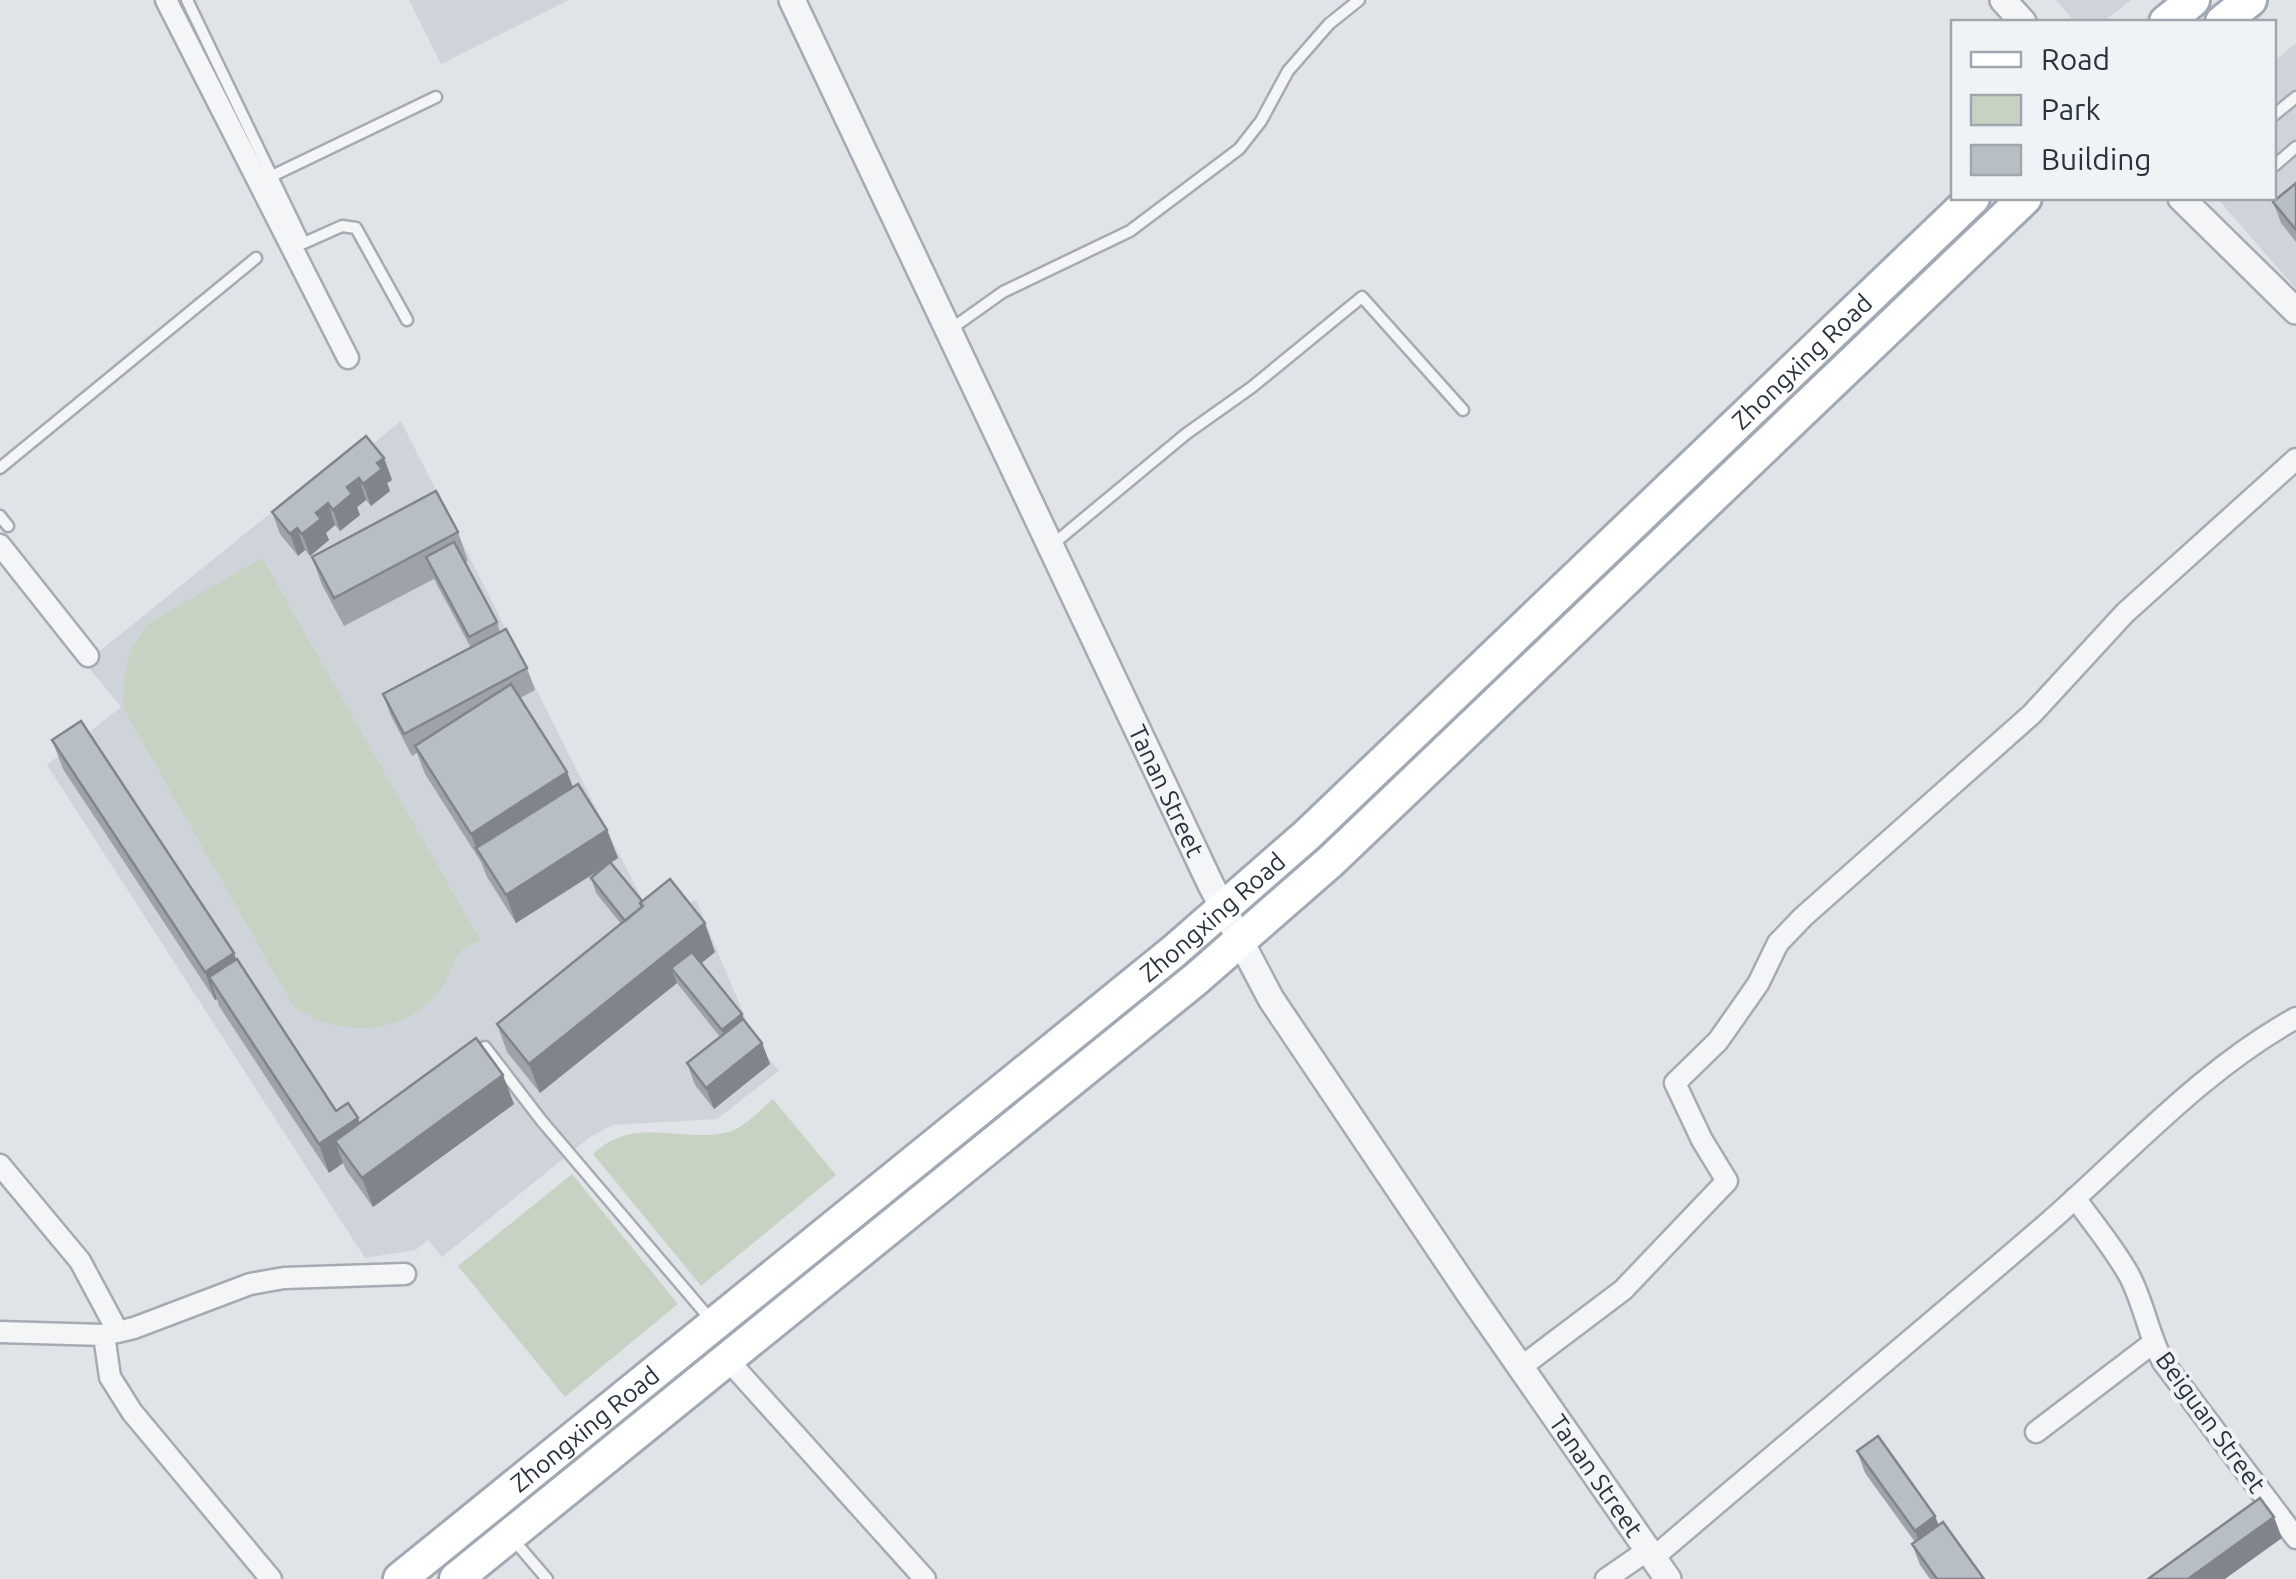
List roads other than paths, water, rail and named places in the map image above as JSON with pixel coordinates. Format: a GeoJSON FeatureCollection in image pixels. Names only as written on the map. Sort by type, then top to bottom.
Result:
{"type":"FeatureCollection","features":[{"type":"Feature","properties":{"kind":"main road"},"geometry":{"type":"LineString","coordinates":[[2168,20],[2193,0]]}},
{"type":"Feature","properties":{"kind":"main road"},"geometry":{"type":"LineString","coordinates":[[2225,20],[2250,0]]}},
{"type":"Feature","properties":{"kind":"main road","name":"Zhongxing Road"},"geometry":{"type":"LineString","coordinates":[[400,1579],[1223,908],[1307,834],[1970,200]]}},
{"type":"Feature","properties":{"kind":"main road","name":"Zhongxing Road"},"geometry":{"type":"LineString","coordinates":[[456,1579],[1240,940],[1331,861],[2023,200]]}},
{"type":"Feature","properties":{"kind":"street"},"geometry":{"type":"LineString","coordinates":[[166,0],[348,358]]}},
{"type":"Feature","properties":{"kind":"street","name":"Tanan Street"},"geometry":{"type":"LineString","coordinates":[[792,0],[1223,908],[1271,999],[1656,1562]]}},
{"type":"Feature","properties":{"kind":"street"},"geometry":{"type":"LineString","coordinates":[[2003,0],[2021,20]]}},
{"type":"Feature","properties":{"kind":"street"},"geometry":{"type":"LineString","coordinates":[[2183,200],[2296,312]]}},
{"type":"Feature","properties":{"kind":"street"},"geometry":{"type":"LineString","coordinates":[[1521,1367],[1623,1290],[1727,1180],[1702,1140],[1675,1083],[1718,1041],[1758,984],[1778,943],[2032,714],[2125,613],[2296,459]]}},
{"type":"Feature","properties":{"kind":"street"},"geometry":{"type":"LineString","coordinates":[[3,529],[88,656]]}},
{"type":"Feature","properties":{"kind":"street"},"geometry":{"type":"LineString","coordinates":[[1606,1579],[1656,1562],[2192,1092],[2296,1018]]}},
{"type":"Feature","properties":{"kind":"street"},"geometry":{"type":"LineString","coordinates":[[0,1165],[80,1261],[111,1334],[110,1377],[132,1412],[271,1579]]}},
{"type":"Feature","properties":{"kind":"street","name":"Beiguan Street"},"geometry":{"type":"LineString","coordinates":[[2075,1198],[2128,1272],[2153,1343],[2296,1538]]}},
{"type":"Feature","properties":{"kind":"street"},"geometry":{"type":"LineString","coordinates":[[0,1332],[111,1334],[250,1284],[284,1278],[405,1274]]}},
{"type":"Feature","properties":{"kind":"street"},"geometry":{"type":"LineString","coordinates":[[2036,1432],[2153,1343]]}},
{"type":"Feature","properties":{"kind":"street"},"geometry":{"type":"LineString","coordinates":[[727,1359],[925,1579]]}},
{"type":"Feature","properties":{"kind":"lane"},"geometry":{"type":"LineString","coordinates":[[188,0],[304,243],[342,226],[356,228],[407,320]]}},
{"type":"Feature","properties":{"kind":"lane"},"geometry":{"type":"LineString","coordinates":[[949,330],[1002,292],[1130,231],[1239,149],[1262,121],[1288,71],[1329,24],[1359,0]]}},
{"type":"Feature","properties":{"kind":"lane"},"geometry":{"type":"LineString","coordinates":[[272,176],[436,97]]}},
{"type":"Feature","properties":{"kind":"lane"},"geometry":{"type":"LineString","coordinates":[[2276,113],[2296,97]]}},
{"type":"Feature","properties":{"kind":"lane"},"geometry":{"type":"LineString","coordinates":[[2276,164],[2296,148]]}},
{"type":"Feature","properties":{"kind":"lane"},"geometry":{"type":"LineString","coordinates":[[0,468],[256,258]]}},
{"type":"Feature","properties":{"kind":"lane"},"geometry":{"type":"LineString","coordinates":[[1051,546],[1186,434],[1252,387],[1362,297],[1463,410]]}},
{"type":"Feature","properties":{"kind":"lane"},"geometry":{"type":"LineString","coordinates":[[485,1047],[540,1120],[714,1324]]}},
{"type":"Feature","properties":{"kind":"lane"},"geometry":{"type":"LineString","coordinates":[[510,1535],[547,1579]]}}]}
